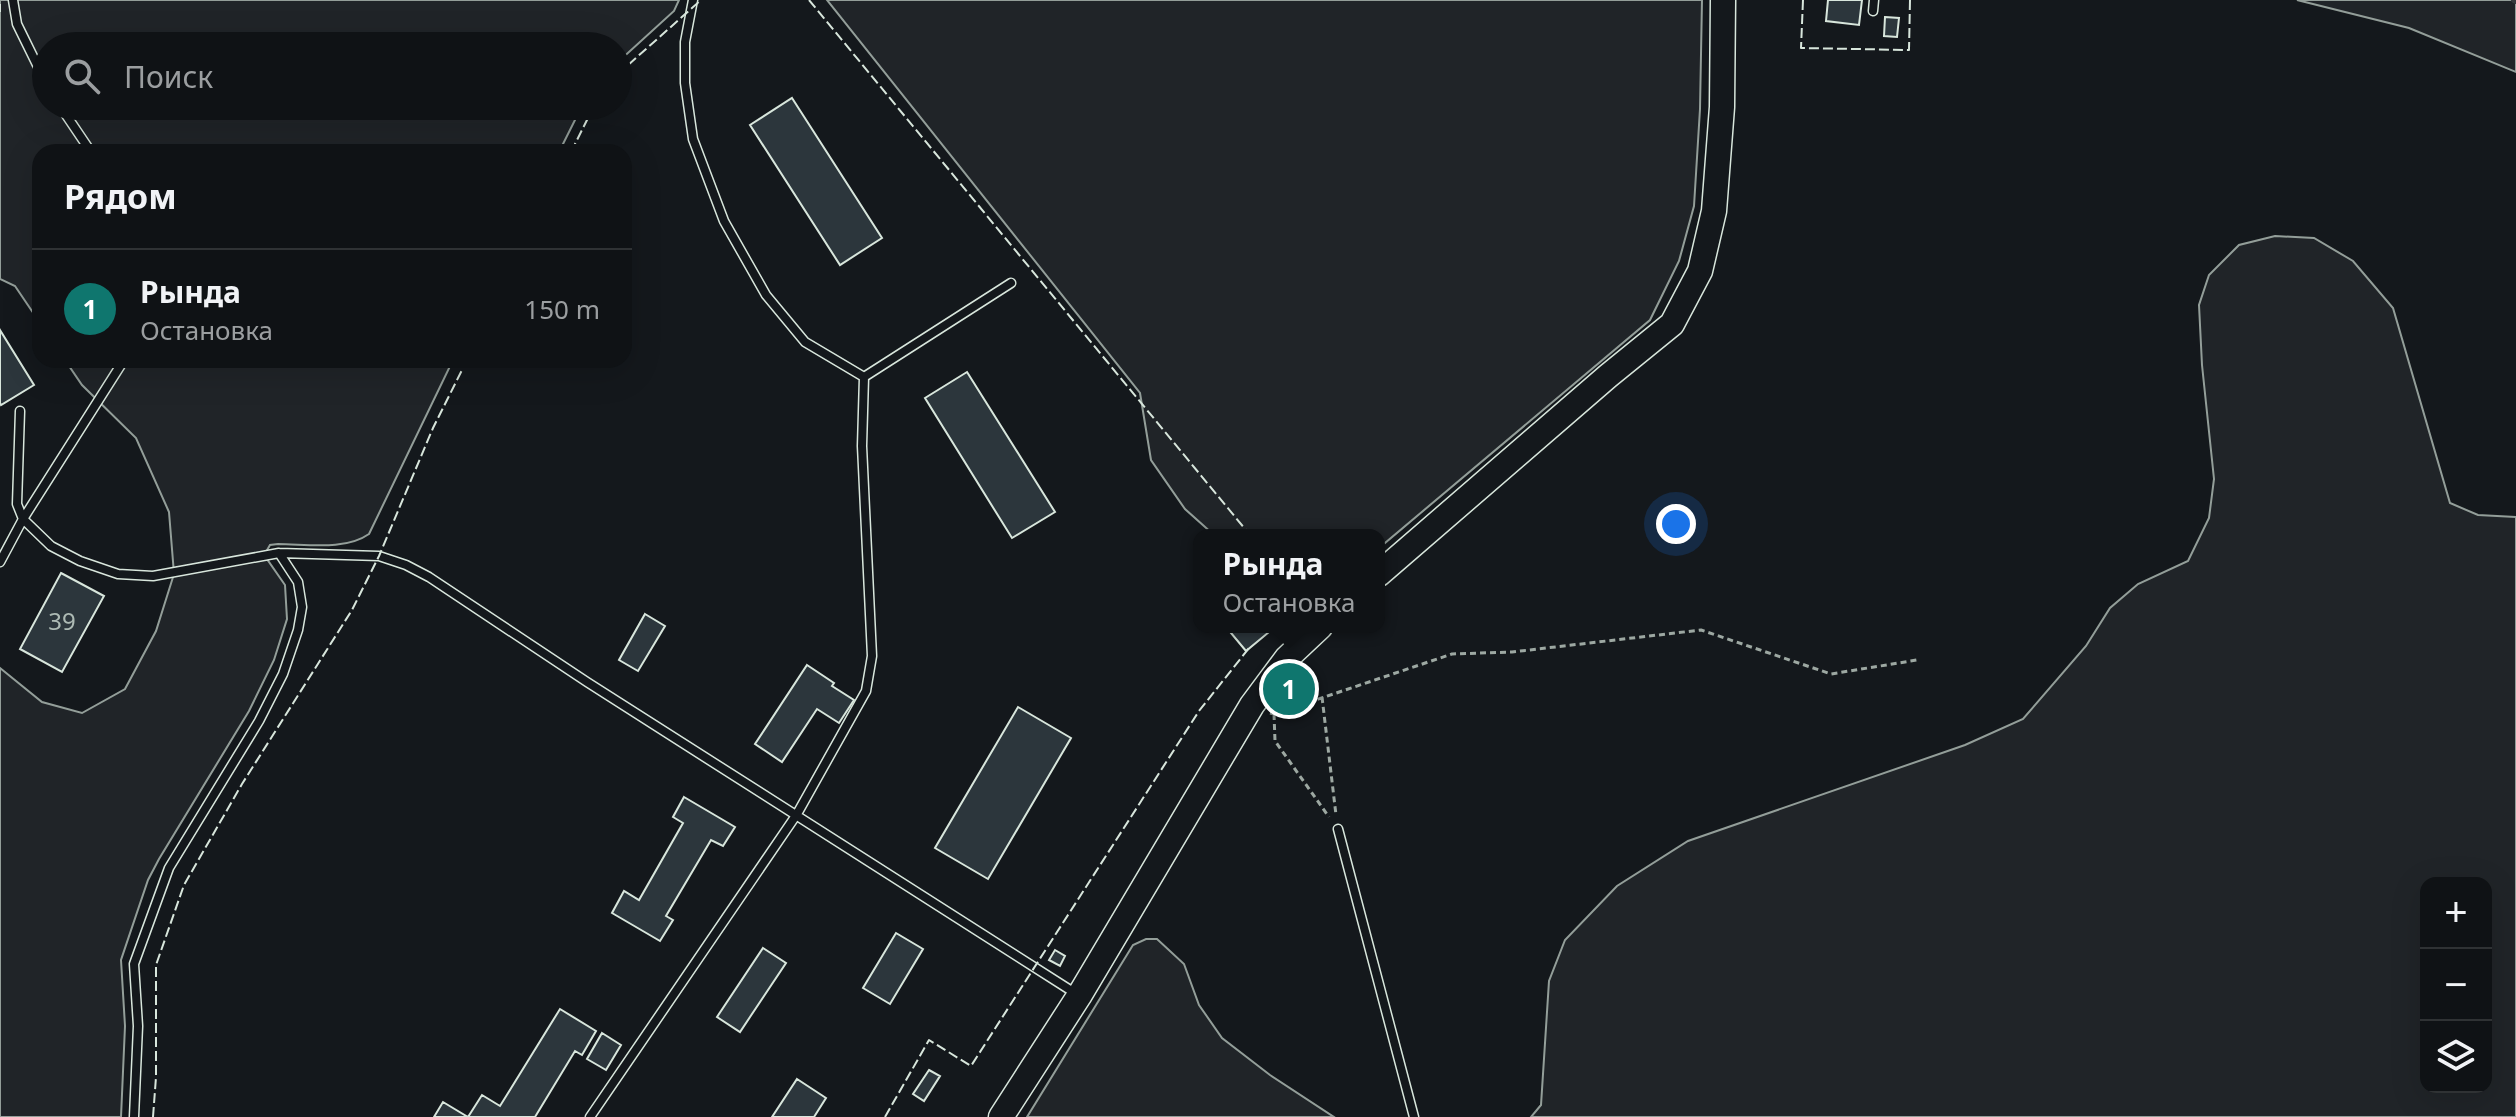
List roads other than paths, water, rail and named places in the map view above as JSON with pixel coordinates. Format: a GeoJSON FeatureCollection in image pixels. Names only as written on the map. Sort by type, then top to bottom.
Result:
{"type":"FeatureCollection","features":[{"type":"Feature","properties":{"kind":"main road"},"geometry":{"type":"LineString","coordinates":[[1385,569],[1672,324],[1700,271],[1714,211],[1722,107],[1723,0]]}},
{"type":"Feature","properties":{"kind":"main road"},"geometry":{"type":"LineString","coordinates":[[1001,1117],[1263,710],[1287,658],[1314,633]]}},
{"type":"Feature","properties":{"kind":"lane"},"geometry":{"type":"LineString","coordinates":[[13,0],[17,24],[32,55]]}},
{"type":"Feature","properties":{"kind":"lane"},"geometry":{"type":"LineString","coordinates":[[693,0],[685,56],[685,83],[693,139],[724,221],[766,295],[805,342],[864,377]]}},
{"type":"Feature","properties":{"kind":"lane"},"geometry":{"type":"LineString","coordinates":[[1873,11],[1874,0]]}},
{"type":"Feature","properties":{"kind":"lane"},"geometry":{"type":"LineString","coordinates":[[69,120],[86,144]]}},
{"type":"Feature","properties":{"kind":"lane"},"geometry":{"type":"LineString","coordinates":[[864,377],[1011,283]]}},
{"type":"Feature","properties":{"kind":"lane"},"geometry":{"type":"LineString","coordinates":[[0,562],[23,519],[119,368]]}},
{"type":"Feature","properties":{"kind":"lane"},"geometry":{"type":"LineString","coordinates":[[590,1117],[797,814],[866,691],[872,656],[862,446],[864,377]]}},
{"type":"Feature","properties":{"kind":"lane"},"geometry":{"type":"LineString","coordinates":[[20,411],[17,504],[23,519],[51,546],[80,561],[118,574],[153,576],[279,553],[379,556],[406,565],[1079,996]]}},
{"type":"Feature","properties":{"kind":"lane"},"geometry":{"type":"LineString","coordinates":[[134,1117],[138,1026],[134,964],[169,868],[259,721],[283,674],[298,630],[302,607],[298,582],[279,553]]}},
{"type":"Feature","properties":{"kind":"lane"},"geometry":{"type":"LineString","coordinates":[[1338,829],[1414,1117]]}},
{"type":"Feature","properties":{"kind":"place","name":"Рында"},"geometry":{"type":"Point","coordinates":[1289,689]}}]}
